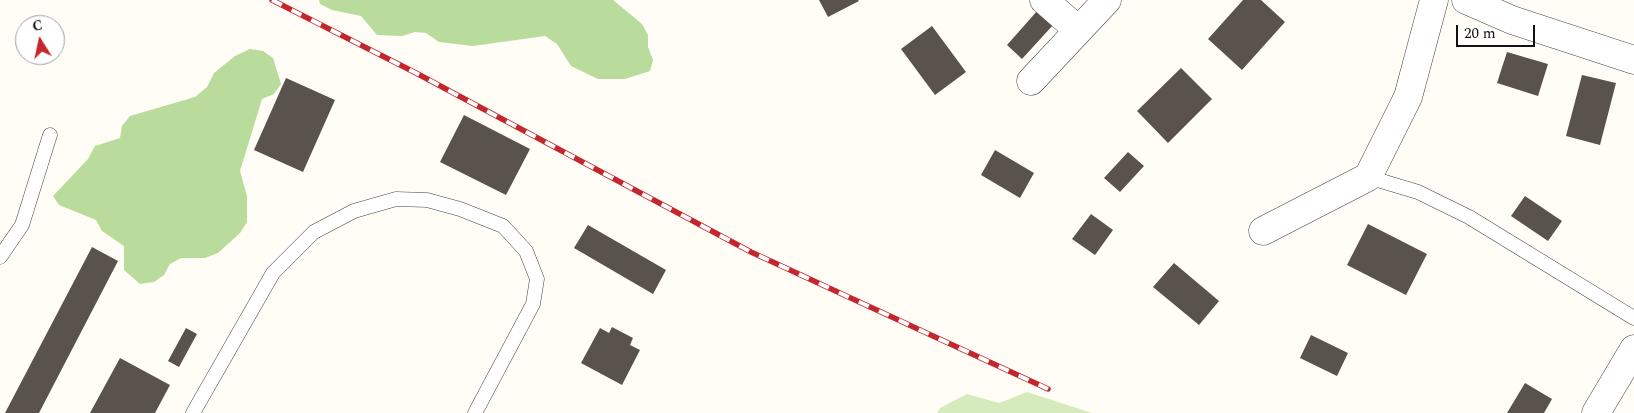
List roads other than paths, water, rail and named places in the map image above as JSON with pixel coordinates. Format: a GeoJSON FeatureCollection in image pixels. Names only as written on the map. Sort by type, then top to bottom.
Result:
{"type":"FeatureCollection","features":[{"type":"Feature","properties":{"kind":"street"},"geometry":{"type":"LineString","coordinates":[[1044,0],[1078,30]]}},
{"type":"Feature","properties":{"kind":"street"},"geometry":{"type":"LineString","coordinates":[[1031,81],[1107,0]]}},
{"type":"Feature","properties":{"kind":"street"},"geometry":{"type":"LineString","coordinates":[[1263,231],[1368,177],[1408,97],[1434,0]]}},
{"type":"Feature","properties":{"kind":"street"},"geometry":{"type":"LineString","coordinates":[[1466,0],[1512,20],[1634,60]]}},
{"type":"Feature","properties":{"kind":"street"},"geometry":{"type":"LineString","coordinates":[[1596,413],[1634,349]]}},
{"type":"Feature","properties":{"kind":"lane"},"geometry":{"type":"LineString","coordinates":[[0,257],[22,225],[50,135]]}},
{"type":"Feature","properties":{"kind":"lane"},"geometry":{"type":"LineString","coordinates":[[1368,177],[1418,192],[1469,217],[1634,318]]}},
{"type":"Feature","properties":{"kind":"lane"},"geometry":{"type":"LineString","coordinates":[[193,413],[273,273],[314,232],[354,211],[396,199],[427,200],[460,209],[503,226],[526,251],[537,278],[533,304],[475,413]]}},
{"type":"Feature","properties":{"kind":"railway"},"geometry":{"type":"LineString","coordinates":[[272,0],[416,73],[751,252],[1048,389]]}}]}
